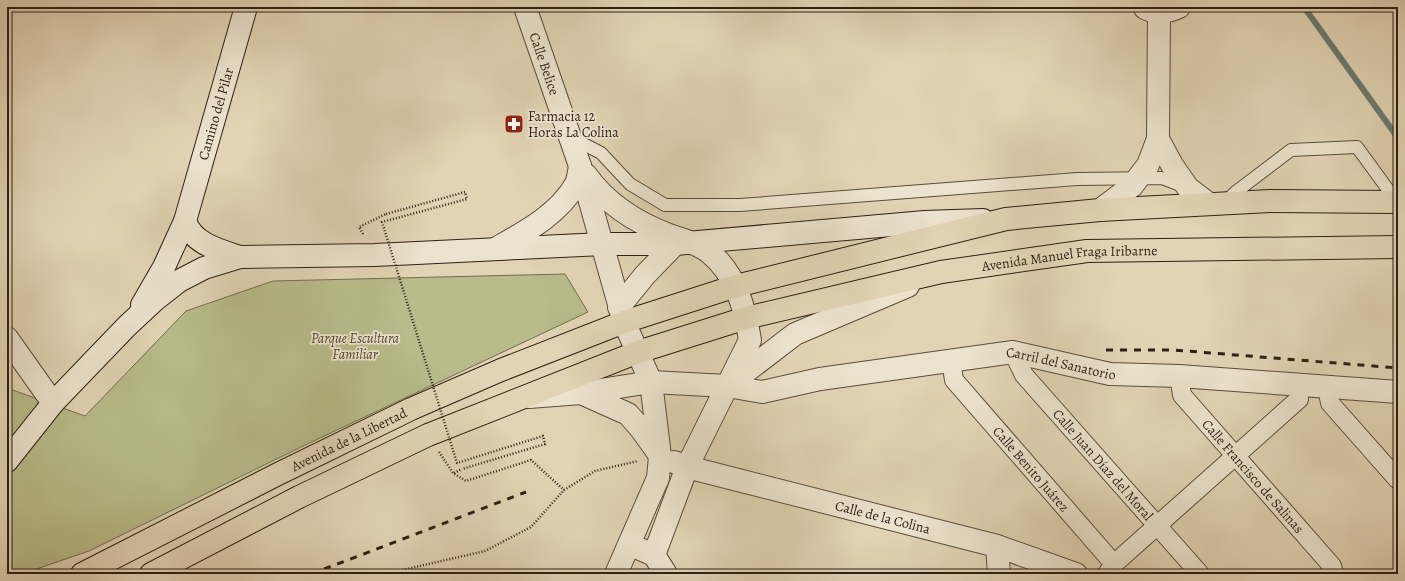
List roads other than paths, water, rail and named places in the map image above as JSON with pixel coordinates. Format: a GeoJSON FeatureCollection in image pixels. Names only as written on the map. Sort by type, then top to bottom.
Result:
{"type":"FeatureCollection","features":[{"type":"Feature","properties":{"kind":"main road"},"geometry":{"type":"LineString","coordinates":[[1006,219],[1100,210],[1270,201],[1398,202]]}},
{"type":"Feature","properties":{"kind":"main road","name":"Avenida de la Libertad"},"geometry":{"type":"LineString","coordinates":[[82,574],[278,474],[411,409],[622,315],[1006,219]]}},
{"type":"Feature","properties":{"kind":"main road","name":"Avenida Manuel Fraga Iribarne"},"geometry":{"type":"LineString","coordinates":[[638,352],[746,318],[941,272],[1087,251],[1398,247]]}},
{"type":"Feature","properties":{"kind":"main road"},"geometry":{"type":"LineString","coordinates":[[151,574],[299,497],[428,436],[638,352]]}},
{"type":"Feature","properties":{"kind":"street","name":"Camino del Pilar"},"geometry":{"type":"LineString","coordinates":[[127,326],[164,267],[186,220],[246,7]]}},
{"type":"Feature","properties":{"kind":"street","name":"Calle Belice"},"geometry":{"type":"LineString","coordinates":[[525,7],[580,166],[622,315],[652,382]]}},
{"type":"Feature","properties":{"kind":"street"},"geometry":{"type":"LineString","coordinates":[[1100,210],[1132,186],[1148,165],[1158,139],[1151,9],[1172,11],[1179,7]]}},
{"type":"Feature","properties":{"kind":"street"},"geometry":{"type":"LineString","coordinates":[[1158,139],[1172,165],[1188,188],[1216,204]]}},
{"type":"Feature","properties":{"kind":"street"},"geometry":{"type":"LineString","coordinates":[[495,249],[535,227],[550,214],[568,196],[576,183],[580,166]]}},
{"type":"Feature","properties":{"kind":"street","name":"Calle Belice"},"geometry":{"type":"LineString","coordinates":[[580,166],[596,189],[622,210],[649,226],[684,243],[711,253],[727,271],[736,286],[746,318],[750,340],[727,386]]}},
{"type":"Feature","properties":{"kind":"street"},"geometry":{"type":"LineString","coordinates":[[7,461],[53,403],[127,326],[179,281],[204,268],[240,257],[375,255],[603,244],[684,243],[925,222],[1006,219]]}},
{"type":"Feature","properties":{"kind":"street"},"geometry":{"type":"LineString","coordinates":[[186,220],[189,230],[199,240],[217,249],[240,257]]}},
{"type":"Feature","properties":{"kind":"street"},"geometry":{"type":"LineString","coordinates":[[622,315],[645,275],[684,243]]}},
{"type":"Feature","properties":{"kind":"street"},"geometry":{"type":"LineString","coordinates":[[654,555],[687,467],[727,386],[795,334],[941,272]]}},
{"type":"Feature","properties":{"kind":"street"},"geometry":{"type":"LineString","coordinates":[[7,338],[53,403]]}},
{"type":"Feature","properties":{"kind":"street","name":"Carril del Sanatorio"},"geometry":{"type":"LineString","coordinates":[[520,398],[582,393],[652,382],[727,386],[762,392],[820,380],[1013,352],[1110,374],[1179,376],[1398,392]]}},
{"type":"Feature","properties":{"kind":"street","name":"Calle Juan Díaz del Moral"},"geometry":{"type":"LineString","coordinates":[[1013,352],[1024,375],[1200,574]]}},
{"type":"Feature","properties":{"kind":"street","name":"Calle Benito Juárez"},"geometry":{"type":"LineString","coordinates":[[951,361],[954,380],[1110,569]]}},
{"type":"Feature","properties":{"kind":"street","name":"Calle Francisco de Salinas"},"geometry":{"type":"LineString","coordinates":[[1179,376],[1182,395],[1313,543],[1332,566],[1334,574]]}},
{"type":"Feature","properties":{"kind":"street"},"geometry":{"type":"LineString","coordinates":[[616,574],[630,545],[658,478],[660,456],[652,382]]}},
{"type":"Feature","properties":{"kind":"street"},"geometry":{"type":"LineString","coordinates":[[1110,569],[1157,525],[1299,399],[1297,385]]}},
{"type":"Feature","properties":{"kind":"street"},"geometry":{"type":"LineString","coordinates":[[1327,387],[1330,403],[1398,480]]}},
{"type":"Feature","properties":{"kind":"street"},"geometry":{"type":"LineString","coordinates":[[582,393],[628,414],[641,429],[660,456]]}},
{"type":"Feature","properties":{"kind":"street","name":"Calle de la Colina"},"geometry":{"type":"LineString","coordinates":[[660,456],[687,467],[997,546],[1076,574]]}},
{"type":"Feature","properties":{"kind":"street"},"geometry":{"type":"LineString","coordinates":[[630,545],[654,555],[666,574]]}},
{"type":"Feature","properties":{"kind":"street"},"geometry":{"type":"LineString","coordinates":[[997,546],[999,574]]}},
{"type":"Feature","properties":{"kind":"lane"},"geometry":{"type":"LineString","coordinates":[[570,137],[601,153],[630,184],[665,205],[740,205],[1076,179],[1162,178],[1188,188]]}},
{"type":"Feature","properties":{"kind":"lane"},"geometry":{"type":"LineString","coordinates":[[1216,204],[1237,191],[1291,150],[1357,147],[1398,202]]}},
{"type":"Feature","properties":{"kind":"waterway"},"geometry":{"type":"LineString","coordinates":[[1304,7],[1398,138]]}},
{"type":"Feature","properties":{"kind":"railway"},"geometry":{"type":"LineString","coordinates":[[1106,350],[1174,350],[1398,368]]}},
{"type":"Feature","properties":{"kind":"railway"},"geometry":{"type":"LineString","coordinates":[[311,574],[526,492]]}},
{"type":"Feature","properties":{"kind":"place","name":"Farmacia 12 Horas La Colina"},"geometry":{"type":"Point","coordinates":[514,124]}},
{"type":"Feature","properties":{"kind":"park label","name":"Parque Escultura Familiar"},"geometry":{"type":"Point","coordinates":[355,346]}}]}
